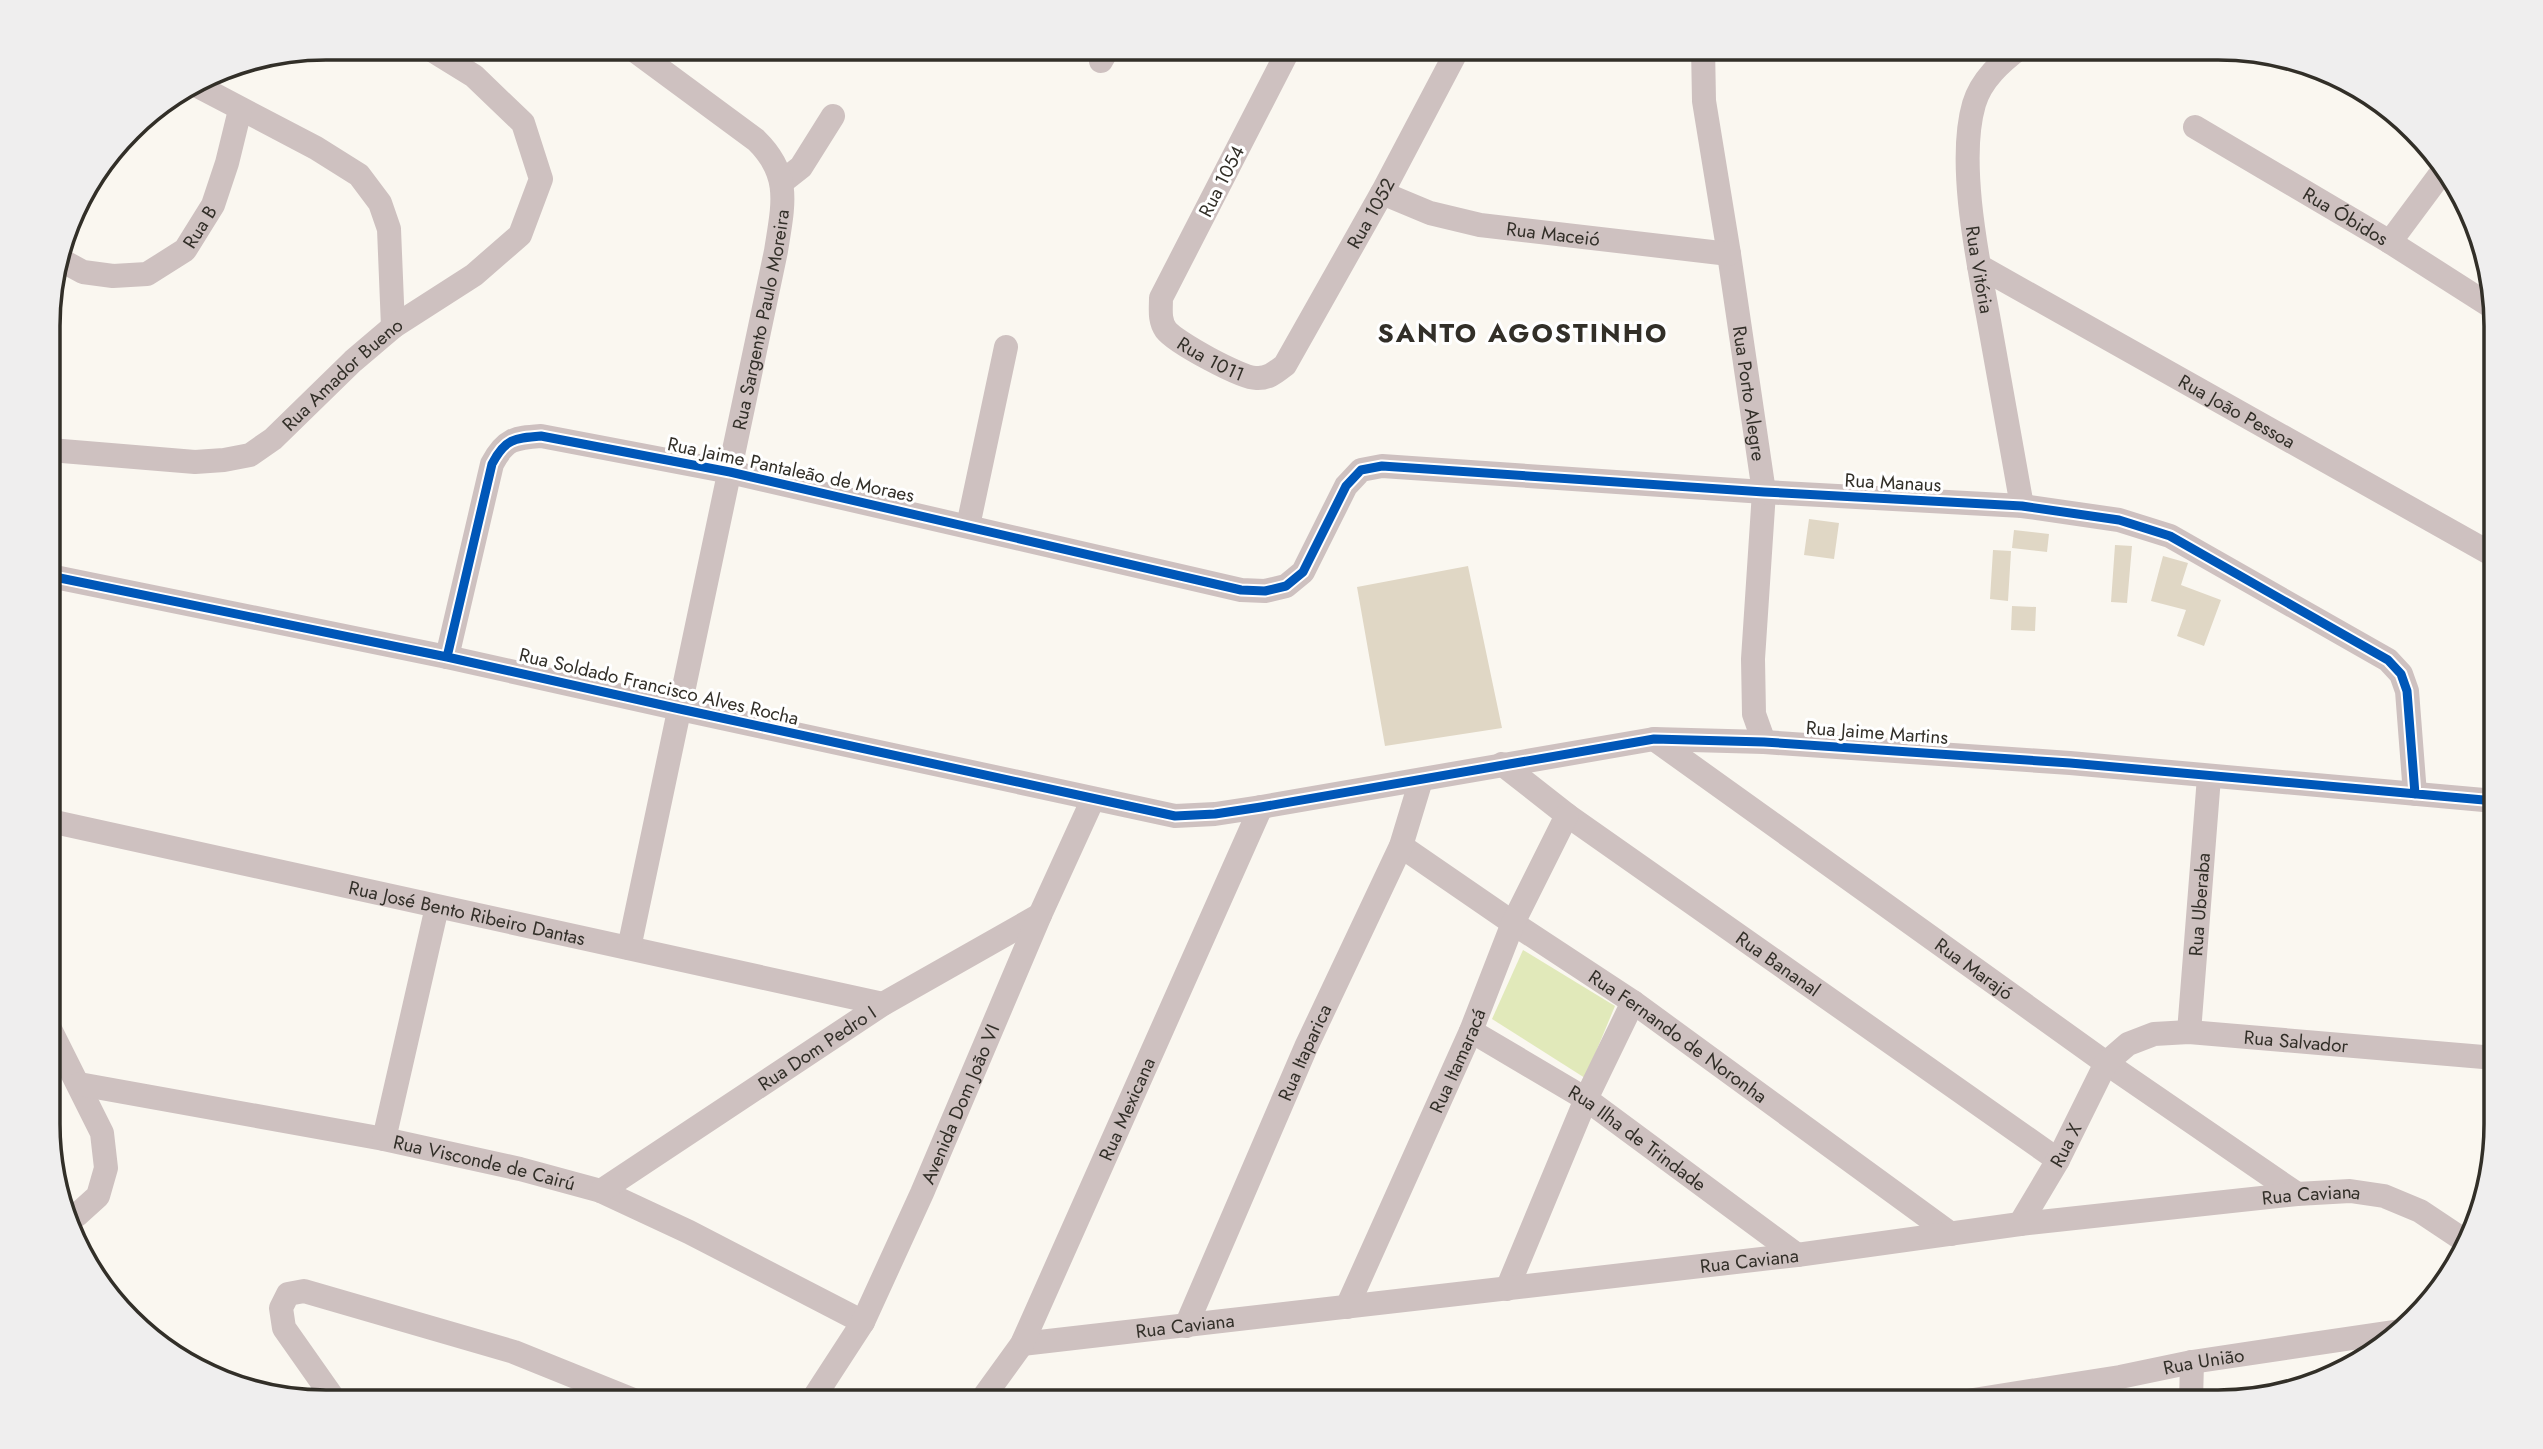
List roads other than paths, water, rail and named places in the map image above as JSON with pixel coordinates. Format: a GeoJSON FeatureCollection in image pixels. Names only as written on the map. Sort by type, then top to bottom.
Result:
{"type":"FeatureCollection","features":[{"type":"Feature","properties":{"kind":"street"},"geometry":{"type":"LineString","coordinates":[[393,327],[474,275],[520,235],[541,179],[523,123],[474,76],[448,60]]}},
{"type":"Feature","properties":{"kind":"street","name":"Rua Sargento Paulo Moreira"},"geometry":{"type":"LineString","coordinates":[[629,948],[776,251],[784,190],[770,154],[756,140],[648,60]]}},
{"type":"Feature","properties":{"kind":"street","name":"Rua 1054"},"geometry":{"type":"LineString","coordinates":[[1160,317],[1161,298],[1283,60]]}},
{"type":"Feature","properties":{"kind":"street","name":"Rua 1052"},"geometry":{"type":"LineString","coordinates":[[1273,374],[1285,365],[1382,193],[1452,60]]}},
{"type":"Feature","properties":{"kind":"street","name":"Rua Porto Alegre"},"geometry":{"type":"LineString","coordinates":[[1703,60],[1704,101],[1764,492],[1752,659],[1754,714],[1764,742]]}},
{"type":"Feature","properties":{"kind":"street","name":"Rua Vitória"},"geometry":{"type":"LineString","coordinates":[[2006,60],[1990,73],[1974,103],[1968,139],[1970,201],[2022,506]]}},
{"type":"Feature","properties":{"kind":"street","name":"Rua Amador Bueno"},"geometry":{"type":"LineString","coordinates":[[60,451],[195,462],[250,455],[273,439],[353,361],[393,327],[389,229],[380,203],[359,175],[316,148],[203,89]]}},
{"type":"Feature","properties":{"kind":"street","name":"Rua B"},"geometry":{"type":"LineString","coordinates":[[67,264],[83,272],[113,276],[147,274],[185,250],[213,205],[240,110]]}},
{"type":"Feature","properties":{"kind":"street"},"geometry":{"type":"LineString","coordinates":[[782,182],[802,167],[833,116]]}},
{"type":"Feature","properties":{"kind":"street","name":"Rua Óbidos"},"geometry":{"type":"LineString","coordinates":[[2195,127],[2390,242],[2482,301]]}},
{"type":"Feature","properties":{"kind":"street"},"geometry":{"type":"LineString","coordinates":[[2390,242],[2438,177]]}},
{"type":"Feature","properties":{"kind":"street","name":"Rua Maceió"},"geometry":{"type":"LineString","coordinates":[[1382,193],[1430,213],[1480,225],[1729,254]]}},
{"type":"Feature","properties":{"kind":"street","name":"Rua João Pessoa"},"geometry":{"type":"LineString","coordinates":[[1979,266],[2484,550]]}},
{"type":"Feature","properties":{"kind":"street","name":"Rua 1011"},"geometry":{"type":"LineString","coordinates":[[1160,317],[1165,329],[1176,339],[1244,377],[1259,379],[1273,374]]}},
{"type":"Feature","properties":{"kind":"street"},"geometry":{"type":"LineString","coordinates":[[968,526],[1006,347]]}},
{"type":"Feature","properties":{"kind":"street","name":"Rua Jaime Pantaleão de Moraes"},"geometry":{"type":"LineString","coordinates":[[447,657],[489,473],[502,446],[517,438],[541,436],[730,472],[1241,590],[1265,591],[1286,586]]}},
{"type":"Feature","properties":{"kind":"street","name":"Rua Manaus"},"geometry":{"type":"LineString","coordinates":[[1286,586],[1303,572],[1346,485],[1361,470],[1382,466],[1764,492],[2022,506],[2119,520],[2170,536],[2388,660],[2402,674],[2407,691],[2415,794]]}},
{"type":"Feature","properties":{"kind":"street","name":"Rua Soldado Francisco Alves Rocha"},"geometry":{"type":"LineString","coordinates":[[60,578],[447,657],[1175,816],[1215,814],[1261,807]]}},
{"type":"Feature","properties":{"kind":"street","name":"Rua Jaime Martins"},"geometry":{"type":"LineString","coordinates":[[1261,807],[1654,739],[1764,742],[2070,763],[2484,800]]}},
{"type":"Feature","properties":{"kind":"street","name":"Rua Marajó"},"geometry":{"type":"LineString","coordinates":[[1654,739],[2106,1063],[2297,1194]]}},
{"type":"Feature","properties":{"kind":"street","name":"Rua Bananal"},"geometry":{"type":"LineString","coordinates":[[1502,764],[1567,815],[2058,1160]]}},
{"type":"Feature","properties":{"kind":"street","name":"Rua Uberaba"},"geometry":{"type":"LineString","coordinates":[[2189,1032],[2209,776]]}},
{"type":"Feature","properties":{"kind":"street","name":"Rua Itaparica"},"geometry":{"type":"LineString","coordinates":[[1186,1326],[1306,1047],[1401,846],[1421,780]]}},
{"type":"Feature","properties":{"kind":"street","name":"Avenida Dom João VI"},"geometry":{"type":"LineString","coordinates":[[819,1390],[863,1322],[1093,799]]}},
{"type":"Feature","properties":{"kind":"street","name":"Rua Mexicana"},"geometry":{"type":"LineString","coordinates":[[988,1390],[1022,1344],[1261,807]]}},
{"type":"Feature","properties":{"kind":"street","name":"Rua Itamaracá"},"geometry":{"type":"LineString","coordinates":[[1347,1307],[1471,1031],[1513,923],[1567,815]]}},
{"type":"Feature","properties":{"kind":"street","name":"Rua José Bento Ribeiro Dantas"},"geometry":{"type":"LineString","coordinates":[[60,823],[883,1004]]}},
{"type":"Feature","properties":{"kind":"street","name":"Rua Fernando de Noronha"},"geometry":{"type":"LineString","coordinates":[[1401,846],[1633,1002],[1951,1234]]}},
{"type":"Feature","properties":{"kind":"street"},"geometry":{"type":"LineString","coordinates":[[384,1139],[437,907]]}},
{"type":"Feature","properties":{"kind":"street","name":"Rua Dom Pedro I"},"geometry":{"type":"LineString","coordinates":[[601,1191],[883,1004],[1040,915]]}},
{"type":"Feature","properties":{"kind":"street"},"geometry":{"type":"LineString","coordinates":[[1507,1289],[1586,1099],[1633,1002]]}},
{"type":"Feature","properties":{"kind":"street","name":"Rua Ilha de Trindade"},"geometry":{"type":"LineString","coordinates":[[1471,1031],[1586,1099],[1797,1255]]}},
{"type":"Feature","properties":{"kind":"street","name":"Rua Salvador"},"geometry":{"type":"LineString","coordinates":[[2106,1063],[2128,1044],[2154,1034],[2189,1032],[2484,1057]]}},
{"type":"Feature","properties":{"kind":"street"},"geometry":{"type":"LineString","coordinates":[[60,1048],[102,1133],[106,1168],[98,1196],[77,1216]]}},
{"type":"Feature","properties":{"kind":"street","name":"Rua X"},"geometry":{"type":"LineString","coordinates":[[2020,1224],[2058,1160],[2106,1063]]}},
{"type":"Feature","properties":{"kind":"street","name":"Rua Visconde de Cairú"},"geometry":{"type":"LineString","coordinates":[[79,1084],[384,1139],[520,1169],[601,1191],[689,1232],[863,1322]]}},
{"type":"Feature","properties":{"kind":"street","name":"Rua Caviana"},"geometry":{"type":"LineString","coordinates":[[1022,1344],[1797,1255],[2020,1224],[2297,1194],[2350,1191],[2385,1196],[2420,1211],[2458,1236]]}},
{"type":"Feature","properties":{"kind":"street"},"geometry":{"type":"LineString","coordinates":[[328,1390],[284,1328],[281,1308],[288,1294],[304,1291],[514,1352],[608,1390]]}},
{"type":"Feature","properties":{"kind":"street","name":"Rua União"},"geometry":{"type":"LineString","coordinates":[[2037,1390],[2192,1362],[2380,1334]]}},
{"type":"Feature","properties":{"kind":"street"},"geometry":{"type":"LineString","coordinates":[[2191,1390],[2192,1362]]}},
{"type":"Feature","properties":{"kind":"district","name":"SANTO AGOSTINHO"},"geometry":{"type":"Point","coordinates":[1523,333]}}]}
